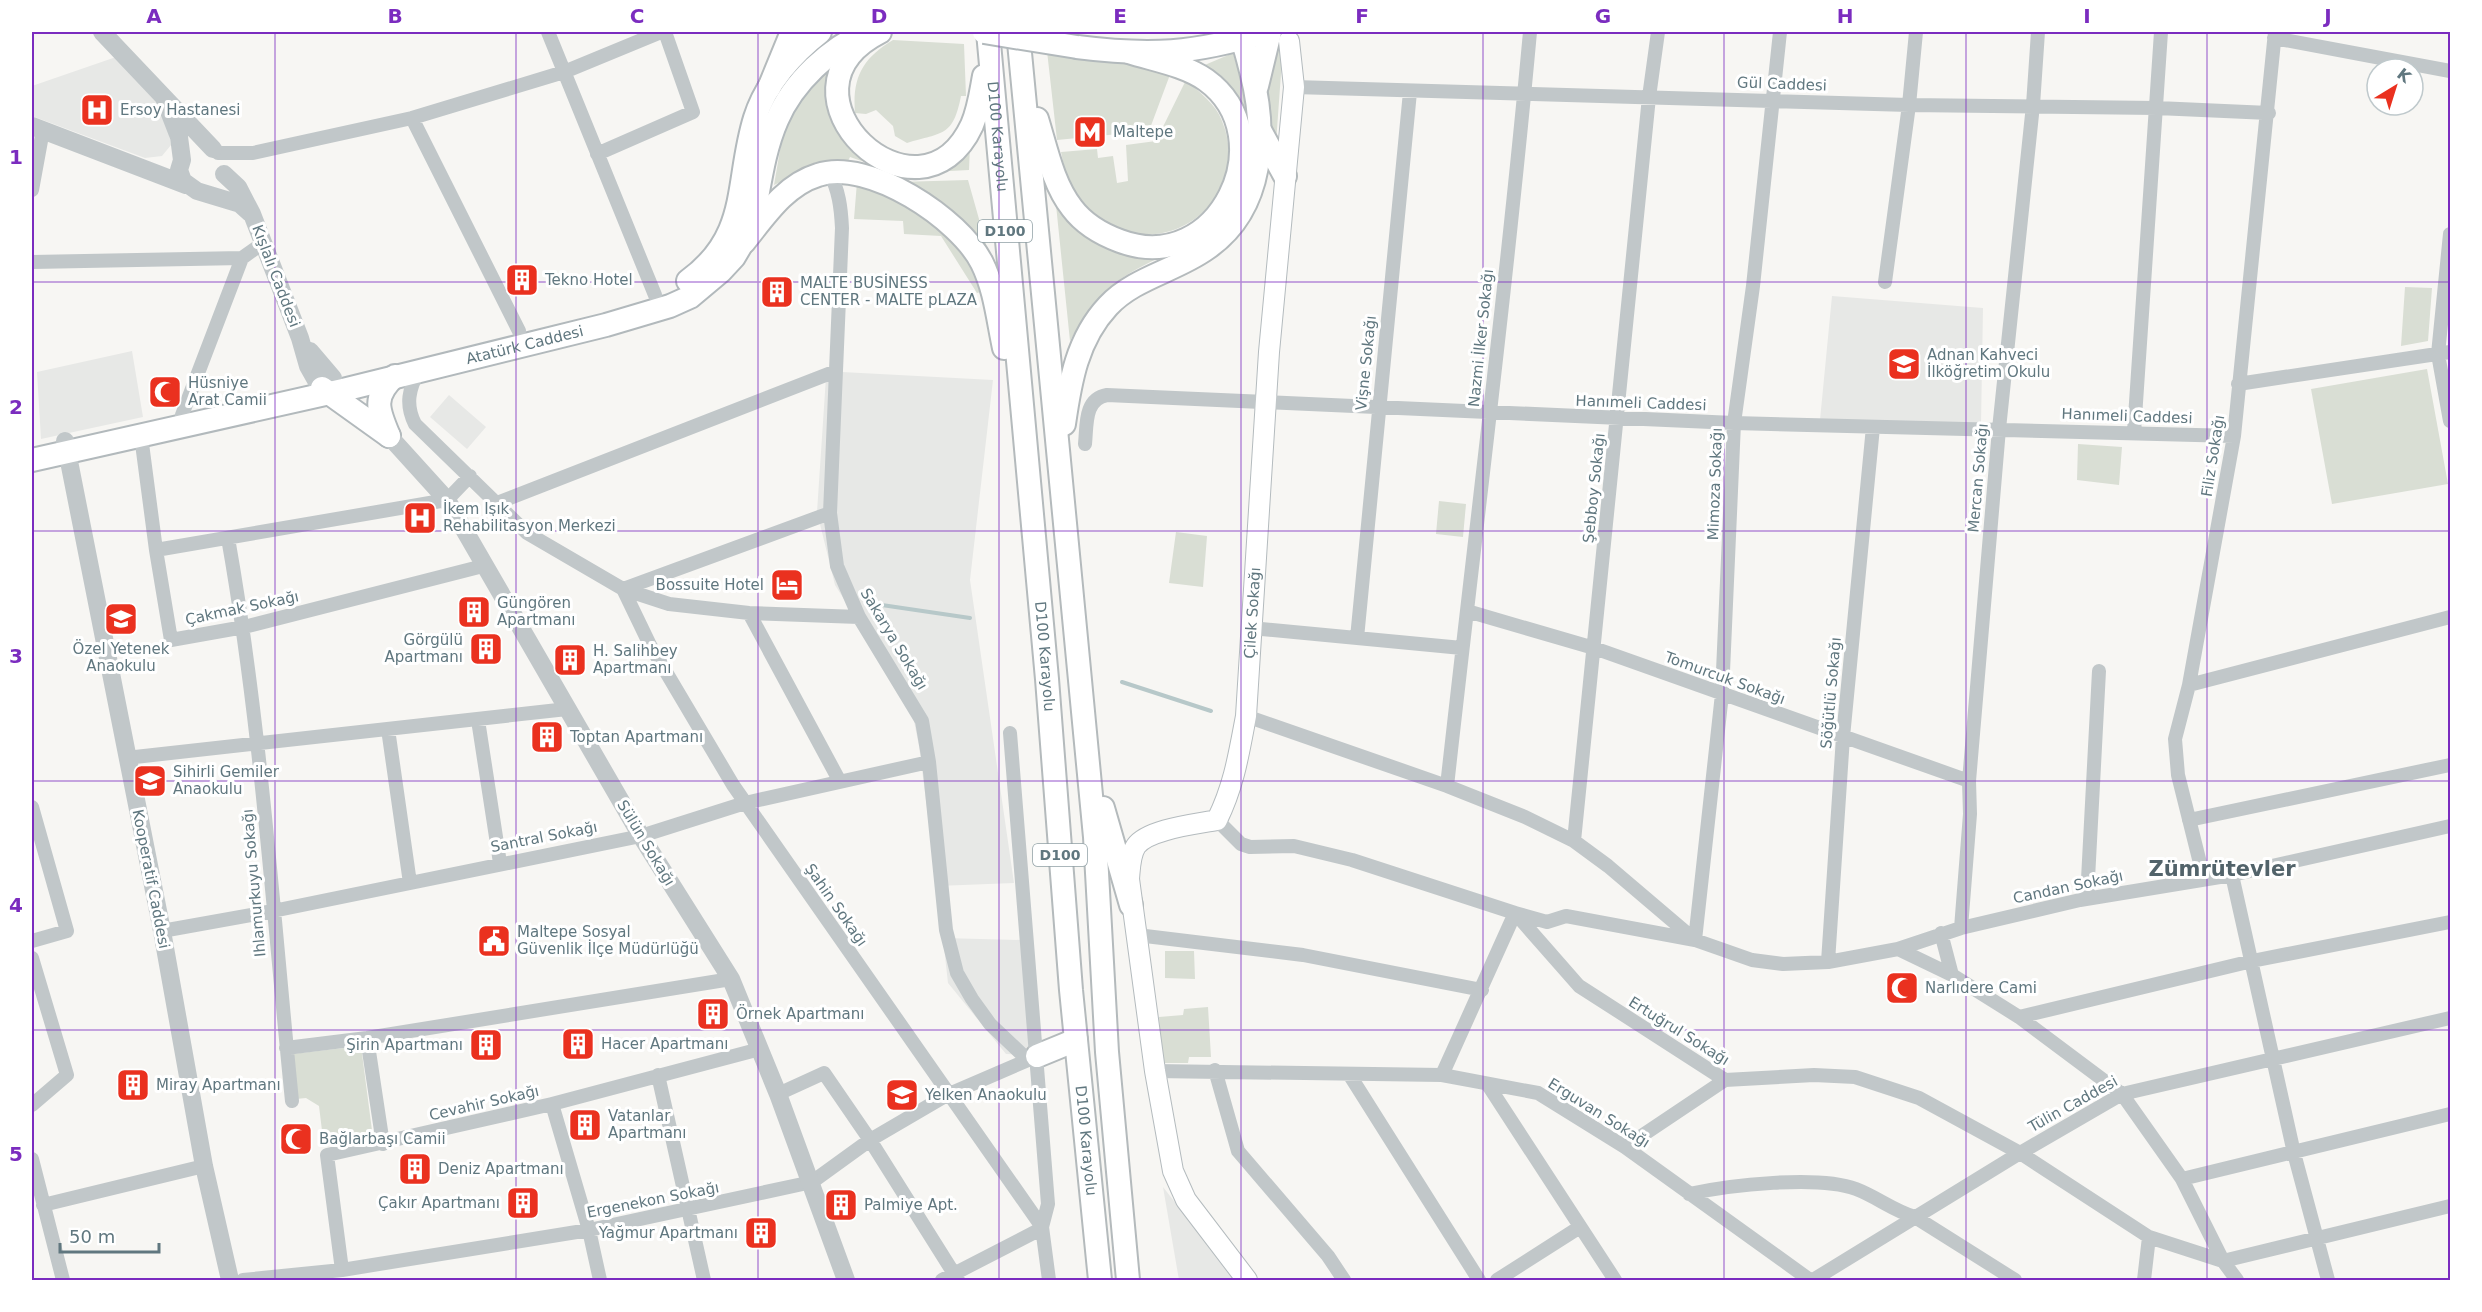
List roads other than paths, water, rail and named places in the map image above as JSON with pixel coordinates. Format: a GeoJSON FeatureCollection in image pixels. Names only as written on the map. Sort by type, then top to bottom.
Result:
{"type":"FeatureCollection","features":[{"type":"Feature","properties":{"kind":"main road"},"geometry":{"type":"LineString","coordinates":[[769,88],[792,32]]}},
{"type":"Feature","properties":{"kind":"main road","name":"Atatürk Caddesi"},"geometry":{"type":"LineString","coordinates":[[32,449],[141,436],[655,295],[686,282],[699,273],[731,231],[755,118],[769,88],[796,54],[820,32]]}},
{"type":"Feature","properties":{"kind":"main road","name":"Atatürk Caddesi"},"geometry":{"type":"LineString","coordinates":[[32,460],[67,446],[182,415],[330,386],[395,376],[606,325],[670,306],[690,297],[721,272],[744,242],[751,228],[777,119],[816,66],[841,46],[867,32]]}},
{"type":"Feature","properties":{"kind":"main road"},"geometry":{"type":"LineString","coordinates":[[880,32],[861,43],[846,63],[838,87],[839,108],[849,131],[860,145],[874,155],[903,166],[925,165],[941,159],[953,150],[967,133],[980,102],[987,37],[1129,52],[1179,52],[1240,35],[1264,32]]}},
{"type":"Feature","properties":{"kind":"main road","name":"D100 Karayolu"},"geometry":{"type":"LineString","coordinates":[[1018,32],[1086,739],[1128,1281]]}},
{"type":"Feature","properties":{"kind":"main road"},"geometry":{"type":"LineString","coordinates":[[1059,452],[1070,383],[1088,334],[1118,296],[1143,280],[1205,250],[1229,227],[1244,207],[1254,184],[1259,162],[1260,131],[1256,90],[1240,35]]}},
{"type":"Feature","properties":{"kind":"main road"},"geometry":{"type":"LineString","coordinates":[[1256,90],[1279,36]]}},
{"type":"Feature","properties":{"kind":"main road","name":"Çilek Sokağı"},"geometry":{"type":"LineString","coordinates":[[1217,820],[1234,778],[1246,716],[1265,404],[1294,87],[1279,36]]}},
{"type":"Feature","properties":{"kind":"main road","name":"D100 Karayolu"},"geometry":{"type":"LineString","coordinates":[[987,37],[1025,430],[1076,1041],[1100,1281]]}},
{"type":"Feature","properties":{"kind":"main road"},"geometry":{"type":"LineString","coordinates":[[1025,86],[1061,190],[1080,217],[1101,233],[1127,244],[1155,248],[1183,242],[1207,226],[1226,203],[1239,171],[1239,134],[1229,108],[1206,80],[1180,68],[1129,52]]}},
{"type":"Feature","properties":{"kind":"main road"},"geometry":{"type":"LineString","coordinates":[[1260,131],[1285,176]]}},
{"type":"Feature","properties":{"kind":"main road"},"geometry":{"type":"LineString","coordinates":[[744,242],[791,189],[810,178],[829,172],[869,176],[898,190],[944,220],[973,247],[990,285],[1025,430]]}},
{"type":"Feature","properties":{"kind":"main road"},"geometry":{"type":"LineString","coordinates":[[388,436],[380,414],[379,400],[383,389],[395,376]]}},
{"type":"Feature","properties":{"kind":"main road"},"geometry":{"type":"LineString","coordinates":[[330,386],[388,436]]}},
{"type":"Feature","properties":{"kind":"main road"},"geometry":{"type":"LineString","coordinates":[[1086,739],[1116,858],[1131,905],[1155,1071],[1173,1171],[1186,1200],[1247,1281]]}},
{"type":"Feature","properties":{"kind":"main road"},"geometry":{"type":"LineString","coordinates":[[1131,905],[1132,857],[1141,840],[1161,832],[1217,820]]}},
{"type":"Feature","properties":{"kind":"main road"},"geometry":{"type":"LineString","coordinates":[[1033,1058],[1076,1041]]}},
{"type":"Feature","properties":{"kind":"main road"},"geometry":{"type":"LineString","coordinates":[[1116,1138],[1142,1281]]}},
{"type":"Feature","properties":{"kind":"street","name":"Kışlalı Caddesi"},"geometry":{"type":"LineString","coordinates":[[102,32],[220,161],[238,187],[252,214],[300,338],[308,366],[330,386]]}},
{"type":"Feature","properties":{"kind":"street"},"geometry":{"type":"LineString","coordinates":[[548,32],[655,295]]}},
{"type":"Feature","properties":{"kind":"street"},"geometry":{"type":"LineString","coordinates":[[130,161],[171,166],[182,161],[193,148],[220,161],[412,117],[564,72],[663,32],[693,112],[597,154]]}},
{"type":"Feature","properties":{"kind":"street","name":"Nazmi İlker Sokağı"},"geometry":{"type":"LineString","coordinates":[[1447,786],[1490,413],[1530,32]]}},
{"type":"Feature","properties":{"kind":"street","name":"Şebboy Sokağı"},"geometry":{"type":"LineString","coordinates":[[1574,841],[1649,97],[1658,32]]}},
{"type":"Feature","properties":{"kind":"street","name":"Mimoza Sokağı"},"geometry":{"type":"LineString","coordinates":[[1695,940],[1722,694],[1734,423],[1753,286],[1780,32]]}},
{"type":"Feature","properties":{"kind":"street"},"geometry":{"type":"LineString","coordinates":[[1885,282],[1917,32]]}},
{"type":"Feature","properties":{"kind":"street","name":"Mercan Sokağı"},"geometry":{"type":"LineString","coordinates":[[1961,928],[1970,814],[1969,782],[1999,429],[2033,105],[2038,32]]}},
{"type":"Feature","properties":{"kind":"street"},"geometry":{"type":"LineString","coordinates":[[2134,432],[2161,32]]}},
{"type":"Feature","properties":{"kind":"street"},"geometry":{"type":"LineString","coordinates":[[2274,35],[2451,71]]}},
{"type":"Feature","properties":{"kind":"street","name":"Filiz Sokağı"},"geometry":{"type":"LineString","coordinates":[[2204,879],[2178,775],[2175,739],[2189,685],[2235,436],[2238,384],[2269,113],[2274,35]]}},
{"type":"Feature","properties":{"kind":"street","name":"Gül Caddesi"},"geometry":{"type":"LineString","coordinates":[[1294,87],[1909,105],[2157,108],[2269,113]]}},
{"type":"Feature","properties":{"kind":"street","name":"Vişne Sokağı"},"geometry":{"type":"LineString","coordinates":[[1357,638],[1410,92]]}},
{"type":"Feature","properties":{"kind":"street"},"geometry":{"type":"LineString","coordinates":[[165,101],[179,137],[182,161],[180,176],[186,185]]}},
{"type":"Feature","properties":{"kind":"street"},"geometry":{"type":"LineString","coordinates":[[412,117],[519,331]]}},
{"type":"Feature","properties":{"kind":"street"},"geometry":{"type":"LineString","coordinates":[[32,190],[38,128],[240,204],[252,214]]}},
{"type":"Feature","properties":{"kind":"street"},"geometry":{"type":"LineString","coordinates":[[204,192],[216,188],[220,161]]}},
{"type":"Feature","properties":{"kind":"street","name":"Sakarya Sokağı"},"geometry":{"type":"LineString","coordinates":[[829,172],[835,182],[841,206],[842,228],[830,513],[837,567],[859,617],[916,707],[926,734],[946,930],[957,973],[990,1024],[1033,1058]]}},
{"type":"Feature","properties":{"kind":"street"},"geometry":{"type":"LineString","coordinates":[[2451,234],[2444,353],[2451,421]]}},
{"type":"Feature","properties":{"kind":"street"},"geometry":{"type":"LineString","coordinates":[[182,415],[242,258],[263,243]]}},
{"type":"Feature","properties":{"kind":"street"},"geometry":{"type":"LineString","coordinates":[[32,262],[242,258]]}},
{"type":"Feature","properties":{"kind":"street"},"geometry":{"type":"LineString","coordinates":[[2238,384],[2444,353]]}},
{"type":"Feature","properties":{"kind":"street"},"geometry":{"type":"LineString","coordinates":[[419,370],[409,390],[411,415],[415,424],[527,532],[623,589],[669,604],[749,613],[859,617]]}},
{"type":"Feature","properties":{"kind":"street"},"geometry":{"type":"LineString","coordinates":[[497,503],[836,371]]}},
{"type":"Feature","properties":{"kind":"street","name":"Hanımeli Caddesi"},"geometry":{"type":"LineString","coordinates":[[1084,444],[1090,405],[1102,396],[1734,423],[2235,436]]}},
{"type":"Feature","properties":{"kind":"street","name":"Söğütlü Sokağı"},"geometry":{"type":"LineString","coordinates":[[1828,962],[1843,737],[1873,427]]}},
{"type":"Feature","properties":{"kind":"street","name":"Çakmak Sokağı"},"geometry":{"type":"LineString","coordinates":[[141,436],[171,640],[244,627],[483,566]]}},
{"type":"Feature","properties":{"kind":"street","name":"Sülün Sokağı"},"geometry":{"type":"LineString","coordinates":[[388,436],[447,500],[483,566],[641,836],[731,979],[812,1182],[846,1281]]}},
{"type":"Feature","properties":{"kind":"street","name":"Kooperatif Caddesi"},"geometry":{"type":"LineString","coordinates":[[67,446],[126,758],[162,932],[204,1166],[230,1281]]}},
{"type":"Feature","properties":{"kind":"street"},"geometry":{"type":"LineString","coordinates":[[156,550],[447,500],[470,476]]}},
{"type":"Feature","properties":{"kind":"street"},"geometry":{"type":"LineString","coordinates":[[623,589],[830,513]]}},
{"type":"Feature","properties":{"kind":"street","name":"Ihlamurkuyu Sokağı"},"geometry":{"type":"LineString","coordinates":[[228,538],[244,627],[258,742],[292,1101]]}},
{"type":"Feature","properties":{"kind":"street","name":"Şahin Sokağı"},"geometry":{"type":"LineString","coordinates":[[623,589],[650,645],[745,803],[947,1095],[1042,1227]]}},
{"type":"Feature","properties":{"kind":"street","name":"Tomurcuk Sokağı"},"geometry":{"type":"LineString","coordinates":[[1467,611],[1594,648],[1969,782]]}},
{"type":"Feature","properties":{"kind":"street"},"geometry":{"type":"LineString","coordinates":[[749,613],[839,780]]}},
{"type":"Feature","properties":{"kind":"street"},"geometry":{"type":"LineString","coordinates":[[2189,685],[2451,617]]}},
{"type":"Feature","properties":{"kind":"street"},"geometry":{"type":"LineString","coordinates":[[1251,628],[1462,648]]}},
{"type":"Feature","properties":{"kind":"street"},"geometry":{"type":"LineString","coordinates":[[2087,898],[2099,671]]}},
{"type":"Feature","properties":{"kind":"street"},"geometry":{"type":"LineString","coordinates":[[126,758],[567,709]]}},
{"type":"Feature","properties":{"kind":"street","name":"Candan Sokağı"},"geometry":{"type":"LineString","coordinates":[[1246,716],[1447,786],[1525,817],[1574,841],[1608,866],[1695,940]]}},
{"type":"Feature","properties":{"kind":"street"},"geometry":{"type":"LineString","coordinates":[[478,720],[500,863]]}},
{"type":"Feature","properties":{"kind":"street"},"geometry":{"type":"LineString","coordinates":[[388,729],[410,883]]}},
{"type":"Feature","properties":{"kind":"street"},"geometry":{"type":"LineString","coordinates":[[1010,733],[1033,1058],[1048,1204],[1042,1227],[1049,1281]]}},
{"type":"Feature","properties":{"kind":"street","name":"Santral Sokağı"},"geometry":{"type":"LineString","coordinates":[[162,932],[641,836],[745,803],[839,780],[929,762]]}},
{"type":"Feature","properties":{"kind":"street"},"geometry":{"type":"LineString","coordinates":[[2189,820],[2451,765]]}},
{"type":"Feature","properties":{"kind":"street"},"geometry":{"type":"LineString","coordinates":[[32,807],[67,931],[32,941]]}},
{"type":"Feature","properties":{"kind":"street"},"geometry":{"type":"LineString","coordinates":[[1217,820],[1241,844],[1251,847],[1294,846],[1352,860],[1515,913],[1442,1075]]}},
{"type":"Feature","properties":{"kind":"street","name":"Candan Sokağı"},"geometry":{"type":"LineString","coordinates":[[1515,913],[1547,922],[1566,916],[1695,940],[1752,960],[1783,964],[1828,962],[1898,948],[1941,933],[2087,898],[2232,875],[2451,826]]}},
{"type":"Feature","properties":{"kind":"street"},"geometry":{"type":"LineString","coordinates":[[2232,875],[2294,1153],[2328,1281]]}},
{"type":"Feature","properties":{"kind":"street","name":"Ertuğrul Sokağı"},"geometry":{"type":"LineString","coordinates":[[1515,913],[1579,986],[1725,1080],[1814,1075],[1855,1077],[1919,1098],[2020,1153],[2149,1238],[2223,1261]]}},
{"type":"Feature","properties":{"kind":"street"},"geometry":{"type":"LineString","coordinates":[[2019,1017],[2252,961],[2451,922]]}},
{"type":"Feature","properties":{"kind":"street"},"geometry":{"type":"LineString","coordinates":[[1941,933],[1952,975]]}},
{"type":"Feature","properties":{"kind":"street"},"geometry":{"type":"LineString","coordinates":[[1137,935],[1303,955],[1482,990]]}},
{"type":"Feature","properties":{"kind":"street"},"geometry":{"type":"LineString","coordinates":[[1898,948],[1952,975],[2019,1017],[2122,1094],[2182,1179],[2223,1261],[2237,1281]]}},
{"type":"Feature","properties":{"kind":"street"},"geometry":{"type":"LineString","coordinates":[[32,958],[67,1075],[32,1105]]}},
{"type":"Feature","properties":{"kind":"street"},"geometry":{"type":"LineString","coordinates":[[286,1048],[367,1038],[731,979]]}},
{"type":"Feature","properties":{"kind":"street","name":"Tülin Caddesi"},"geometry":{"type":"LineString","coordinates":[[1812,1281],[2020,1153],[2122,1094],[2273,1057],[2451,1018]]}},
{"type":"Feature","properties":{"kind":"street"},"geometry":{"type":"LineString","coordinates":[[367,1038],[383,1144]]}},
{"type":"Feature","properties":{"kind":"street","name":"Cevahir Sokağı"},"geometry":{"type":"LineString","coordinates":[[342,1270],[327,1155],[552,1104],[760,1049]]}},
{"type":"Feature","properties":{"kind":"street","name":"Ergenekon Sokağı"},"geometry":{"type":"LineString","coordinates":[[243,1281],[342,1270],[589,1230],[812,1182],[870,1140],[947,1095],[1033,1058]]}},
{"type":"Feature","properties":{"kind":"street"},"geometry":{"type":"LineString","coordinates":[[1215,1070],[1238,1151],[1328,1256],[1344,1281]]}},
{"type":"Feature","properties":{"kind":"street","name":"Erguvan Sokağı"},"geometry":{"type":"LineString","coordinates":[[1155,1071],[1215,1070],[1442,1075],[1538,1093],[1625,1147],[1812,1281]]}},
{"type":"Feature","properties":{"kind":"street"},"geometry":{"type":"LineString","coordinates":[[778,1094],[824,1073],[870,1140],[957,1277]]}},
{"type":"Feature","properties":{"kind":"street"},"geometry":{"type":"LineString","coordinates":[[1349,1074],[1479,1281]]}},
{"type":"Feature","properties":{"kind":"street"},"geometry":{"type":"LineString","coordinates":[[658,1076],[704,1281]]}},
{"type":"Feature","properties":{"kind":"street"},"geometry":{"type":"LineString","coordinates":[[1625,1147],[1725,1080]]}},
{"type":"Feature","properties":{"kind":"street"},"geometry":{"type":"LineString","coordinates":[[1488,1085],[1615,1281]]}},
{"type":"Feature","properties":{"kind":"street"},"geometry":{"type":"LineString","coordinates":[[552,1104],[589,1230],[600,1281]]}},
{"type":"Feature","properties":{"kind":"street"},"geometry":{"type":"LineString","coordinates":[[2182,1179],[2451,1114]]}},
{"type":"Feature","properties":{"kind":"street"},"geometry":{"type":"LineString","coordinates":[[32,1159],[63,1281]]}},
{"type":"Feature","properties":{"kind":"street"},"geometry":{"type":"LineString","coordinates":[[43,1205],[204,1166]]}},
{"type":"Feature","properties":{"kind":"street"},"geometry":{"type":"LineString","coordinates":[[1689,1194],[1725,1186],[1812,1183],[1856,1189],[1898,1212],[1915,1218],[2015,1281]]}},
{"type":"Feature","properties":{"kind":"street"},"geometry":{"type":"LineString","coordinates":[[2223,1261],[2451,1206]]}},
{"type":"Feature","properties":{"kind":"street"},"geometry":{"type":"LineString","coordinates":[[942,1281],[957,1277],[1042,1227]]}},
{"type":"Feature","properties":{"kind":"street"},"geometry":{"type":"LineString","coordinates":[[1497,1281],[1580,1227]]}},
{"type":"Feature","properties":{"kind":"street"},"geometry":{"type":"LineString","coordinates":[[2144,1281],[2149,1238]]}},
{"type":"Feature","properties":{"kind":"waterway"},"geometry":{"type":"LineString","coordinates":[[875,604],[970,618]]}},
{"type":"Feature","properties":{"kind":"waterway"},"geometry":{"type":"LineString","coordinates":[[1122,682],[1211,711]]}},
{"type":"Feature","properties":{"kind":"place","name":"Ersoy Hastanesi"},"geometry":{"type":"Point","coordinates":[97,110]}},
{"type":"Feature","properties":{"kind":"place","name":"Maltepe"},"geometry":{"type":"Point","coordinates":[1090,132]}},
{"type":"Feature","properties":{"kind":"place","name":"Tekno Hotel"},"geometry":{"type":"Point","coordinates":[522,280]}},
{"type":"Feature","properties":{"kind":"place","name":"MALTE BUSİNESS CENTER - MALTE pLAZA"},"geometry":{"type":"Point","coordinates":[777,292]}},
{"type":"Feature","properties":{"kind":"place","name":"Adnan Kahveci İlköğretim Okulu"},"geometry":{"type":"Point","coordinates":[1904,364]}},
{"type":"Feature","properties":{"kind":"place","name":"Hüsniye Arat Camii"},"geometry":{"type":"Point","coordinates":[165,392]}},
{"type":"Feature","properties":{"kind":"place","name":"İkem Işık Rehabilitasyon Merkezi"},"geometry":{"type":"Point","coordinates":[420,518]}},
{"type":"Feature","properties":{"kind":"place","name":"Bossuite Hotel"},"geometry":{"type":"Point","coordinates":[787,585]}},
{"type":"Feature","properties":{"kind":"place","name":"Güngören Apartmanı"},"geometry":{"type":"Point","coordinates":[474,612]}},
{"type":"Feature","properties":{"kind":"place","name":"Özel Yetenek Anaokulu"},"geometry":{"type":"Point","coordinates":[121,619]}},
{"type":"Feature","properties":{"kind":"place","name":"Görgülü Apartmanı"},"geometry":{"type":"Point","coordinates":[486,649]}},
{"type":"Feature","properties":{"kind":"place","name":"H. Salihbey Apartmanı"},"geometry":{"type":"Point","coordinates":[570,660]}},
{"type":"Feature","properties":{"kind":"place","name":"Toptan Apartmanı"},"geometry":{"type":"Point","coordinates":[547,737]}},
{"type":"Feature","properties":{"kind":"place","name":"Sihirli Gemiler Anaokulu"},"geometry":{"type":"Point","coordinates":[150,781]}},
{"type":"Feature","properties":{"kind":"place","name":"Maltepe Sosyal Güvenlik İlçe Müdürlüğü"},"geometry":{"type":"Point","coordinates":[494,941]}},
{"type":"Feature","properties":{"kind":"place","name":"Narlıdere Cami"},"geometry":{"type":"Point","coordinates":[1902,988]}},
{"type":"Feature","properties":{"kind":"place","name":"Örnek Apartmanı"},"geometry":{"type":"Point","coordinates":[713,1014]}},
{"type":"Feature","properties":{"kind":"place","name":"Hacer Apartmanı"},"geometry":{"type":"Point","coordinates":[578,1044]}},
{"type":"Feature","properties":{"kind":"place","name":"Şirin Apartmanı"},"geometry":{"type":"Point","coordinates":[486,1045]}},
{"type":"Feature","properties":{"kind":"place","name":"Miray Apartmanı"},"geometry":{"type":"Point","coordinates":[133,1085]}},
{"type":"Feature","properties":{"kind":"place","name":"Yelken Anaokulu"},"geometry":{"type":"Point","coordinates":[902,1095]}},
{"type":"Feature","properties":{"kind":"place","name":"Vatanlar Apartmanı"},"geometry":{"type":"Point","coordinates":[585,1125]}},
{"type":"Feature","properties":{"kind":"place","name":"Bağlarbaşı Camii"},"geometry":{"type":"Point","coordinates":[296,1139]}},
{"type":"Feature","properties":{"kind":"place","name":"Deniz Apartmanı"},"geometry":{"type":"Point","coordinates":[415,1169]}},
{"type":"Feature","properties":{"kind":"place","name":"Çakır Apartmanı"},"geometry":{"type":"Point","coordinates":[523,1203]}},
{"type":"Feature","properties":{"kind":"place","name":"Palmiye Apt."},"geometry":{"type":"Point","coordinates":[841,1205]}},
{"type":"Feature","properties":{"kind":"place","name":"Yağmur Apartmanı"},"geometry":{"type":"Point","coordinates":[761,1233]}},
{"type":"Feature","properties":{"kind":"district","name":"Zümrütevler"},"geometry":{"type":"Point","coordinates":[2222,869]}}]}
